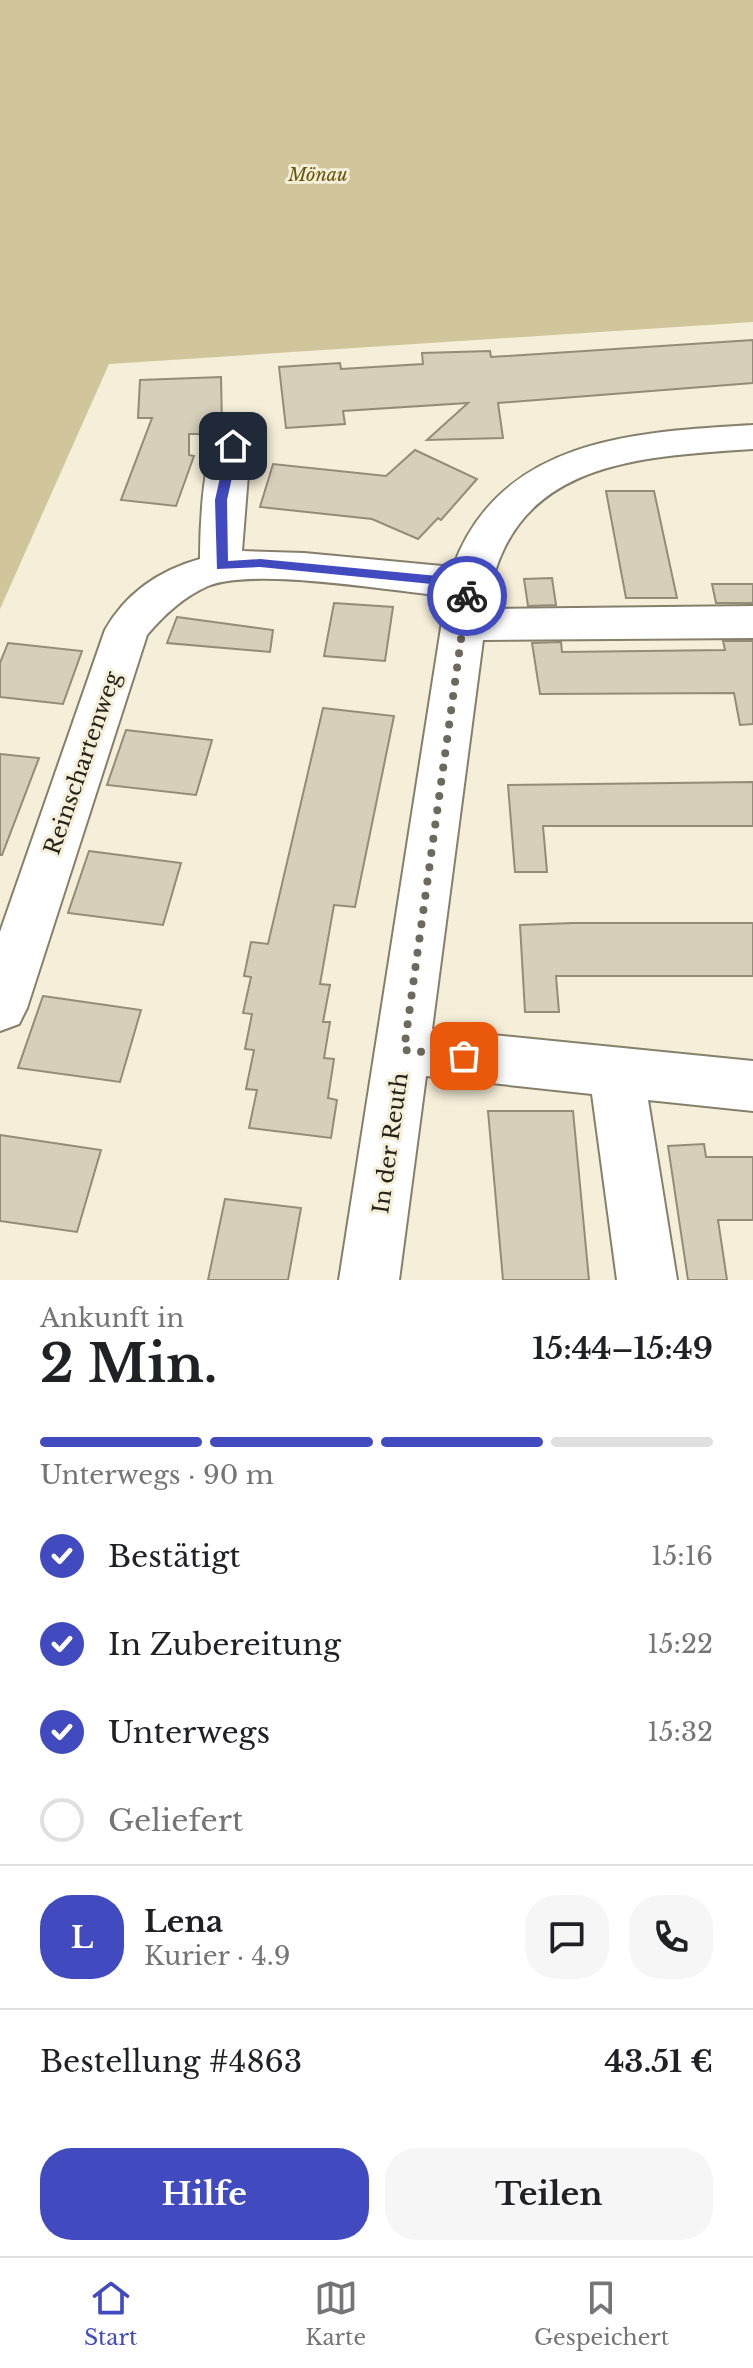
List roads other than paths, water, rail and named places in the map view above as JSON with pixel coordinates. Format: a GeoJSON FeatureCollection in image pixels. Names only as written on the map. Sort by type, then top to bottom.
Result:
{"type":"FeatureCollection","features":[{"type":"Feature","properties":{"kind":"street","name":"In der Reuth"},"geometry":{"type":"LineString","coordinates":[[369,1280],[466,604],[486,538],[510,506],[569,466],[614,451],[669,443],[753,437]]}},
{"type":"Feature","properties":{"kind":"street"},"geometry":{"type":"LineString","coordinates":[[221,566],[221,500],[226,474],[233,446],[246,439]]}},
{"type":"Feature","properties":{"kind":"street","name":"Reinschartenweg"},"geometry":{"type":"LineString","coordinates":[[0,1008],[127,630],[144,606],[168,587],[192,575],[221,566],[260,563],[466,604]]}},
{"type":"Feature","properties":{"kind":"street"},"geometry":{"type":"LineString","coordinates":[[466,604],[753,622]]}},
{"type":"Feature","properties":{"kind":"street"},"geometry":{"type":"LineString","coordinates":[[404,1050],[753,1086]]}},
{"type":"Feature","properties":{"kind":"street"},"geometry":{"type":"LineString","coordinates":[[616,1071],[647,1280]]}},
{"type":"Feature","properties":{"kind":"park label","name":"Mönau"},"geometry":{"type":"Point","coordinates":[318,175]}}]}
